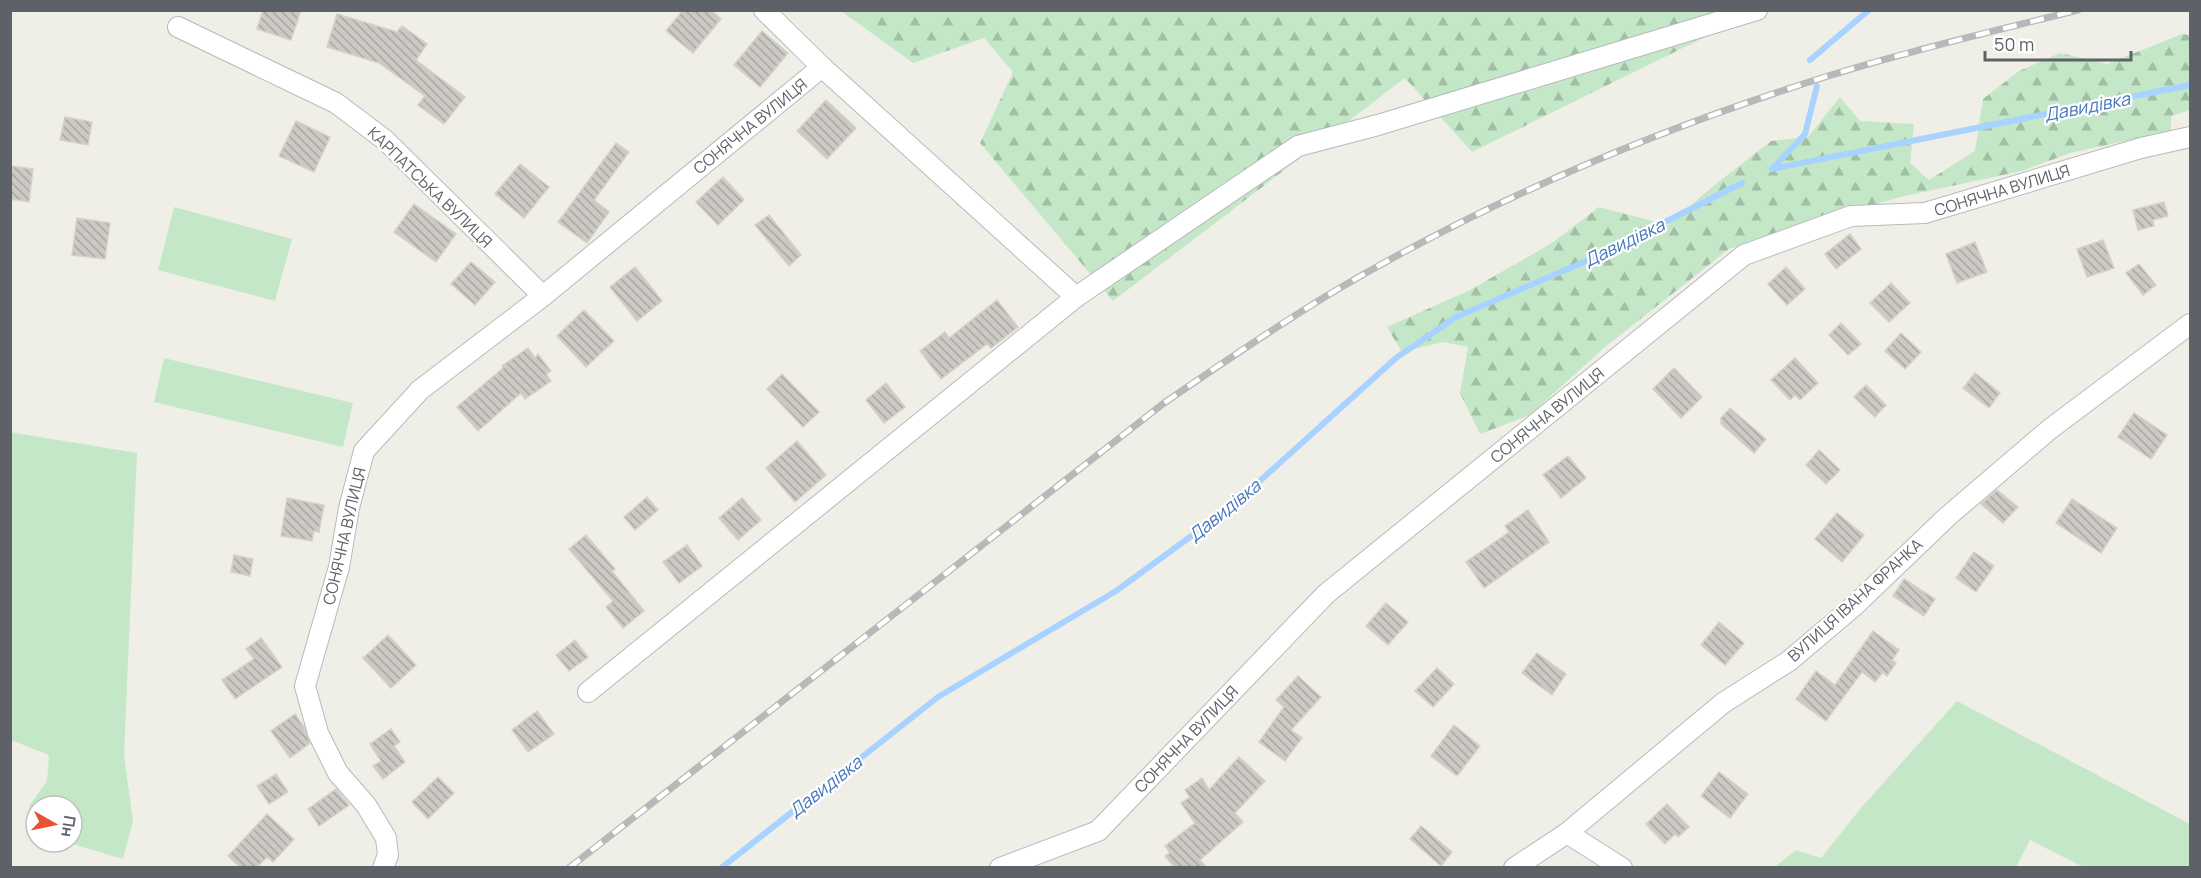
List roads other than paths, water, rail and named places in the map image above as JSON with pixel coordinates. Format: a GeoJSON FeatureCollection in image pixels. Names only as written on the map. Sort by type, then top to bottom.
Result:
{"type":"FeatureCollection","features":[{"type":"Feature","properties":{"kind":"street"},"geometry":{"type":"LineString","coordinates":[[764,10],[822,67]]}},
{"type":"Feature","properties":{"kind":"street"},"geometry":{"type":"LineString","coordinates":[[588,692],[1076,297],[1298,146],[1378,125],[1757,10]]}},
{"type":"Feature","properties":{"kind":"street","name":"КАРПАТСЬКА ВУЛИЦЯ"},"geometry":{"type":"LineString","coordinates":[[178,27],[336,103],[385,141],[543,296]]}},
{"type":"Feature","properties":{"kind":"street","name":"СОНЯЧНА ВУЛИЦЯ"},"geometry":{"type":"LineString","coordinates":[[382,867],[388,855],[386,838],[366,805],[338,773],[318,733],[305,686],[339,567],[349,508],[364,451],[420,390],[543,296],[822,67],[1076,297]]}},
{"type":"Feature","properties":{"kind":"street","name":"СОНЯЧНА ВУЛИЦЯ"},"geometry":{"type":"LineString","coordinates":[[1000,867],[1098,831],[1326,594],[1744,255],[1851,216],[1925,213],[2141,148],[2190,137]]}},
{"type":"Feature","properties":{"kind":"street","name":"ВУЛИЦЯ ІВАНА ФРАНКА"},"geometry":{"type":"LineString","coordinates":[[1514,867],[1567,833],[1723,703],[1789,661],[1854,606],[1948,516],[2050,429],[2190,324]]}},
{"type":"Feature","properties":{"kind":"street"},"geometry":{"type":"LineString","coordinates":[[1567,833],[1622,867]]}},
{"type":"Feature","properties":{"kind":"waterway"},"geometry":{"type":"LineString","coordinates":[[1810,60],[1869,10]]}},
{"type":"Feature","properties":{"kind":"waterway","name":"Давидівка"},"geometry":{"type":"LineString","coordinates":[[1772,169],[2190,85]]}},
{"type":"Feature","properties":{"kind":"waterway"},"geometry":{"type":"LineString","coordinates":[[1772,169],[1805,134],[1817,86]]}},
{"type":"Feature","properties":{"kind":"waterway","name":"Давидівка"},"geometry":{"type":"LineString","coordinates":[[721,868],[938,697],[1116,591],[1231,507],[1396,358],[1456,317],[1598,256],[1742,183]]}},
{"type":"Feature","properties":{"kind":"railway"},"geometry":{"type":"LineString","coordinates":[[569,868],[1164,403],[1328,295],[1442,232],[1501,203],[1683,126],[1840,72],[2078,10]]}}]}
